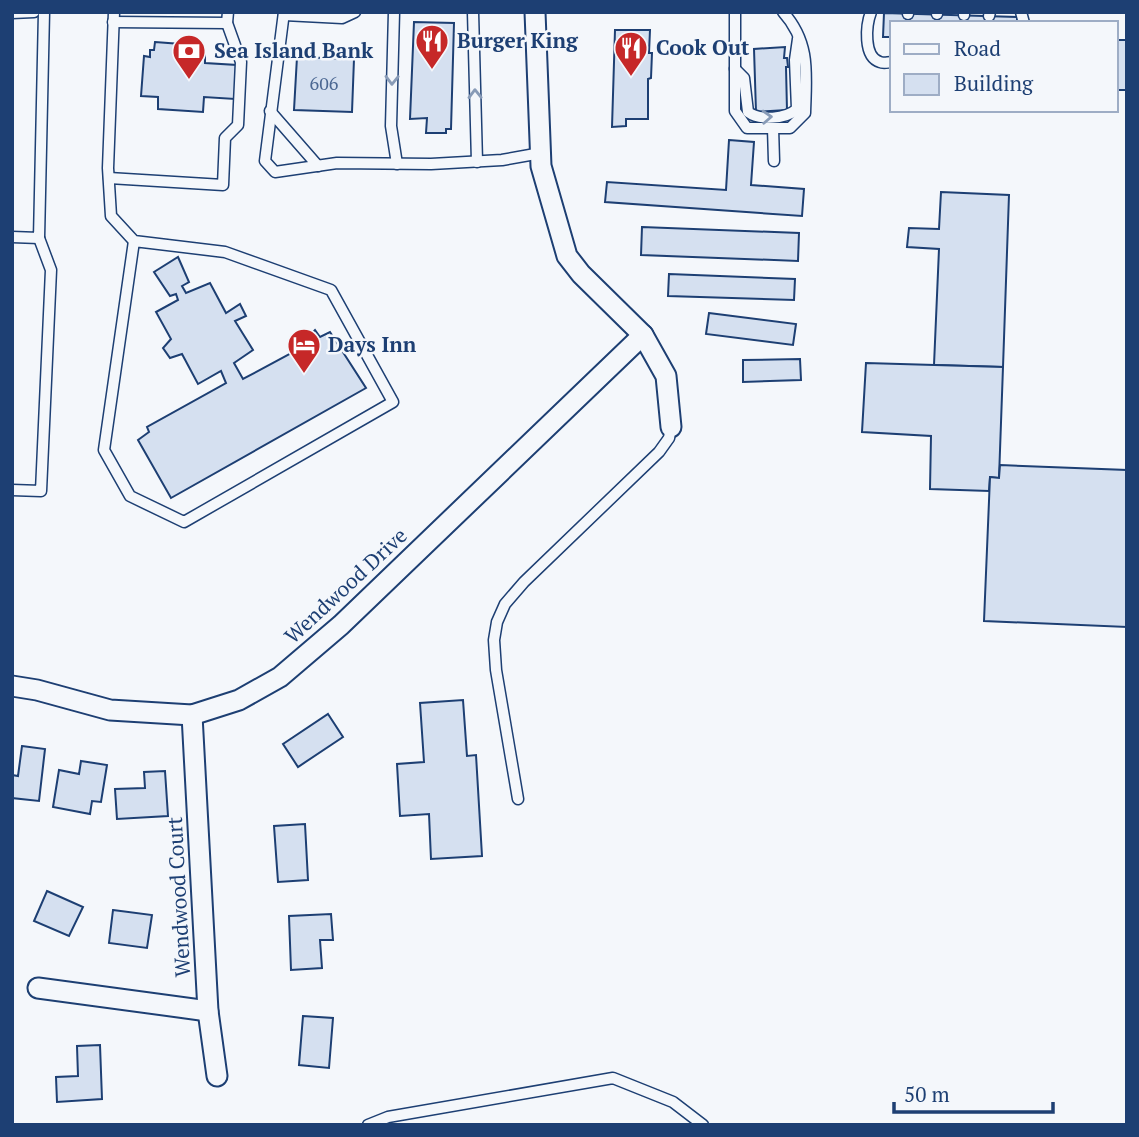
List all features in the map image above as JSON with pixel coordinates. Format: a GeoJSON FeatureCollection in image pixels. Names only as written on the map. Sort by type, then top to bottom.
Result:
{"type":"FeatureCollection","features":[{"type":"Feature","properties":{"kind":"street"},"geometry":{"type":"LineString","coordinates":[[535,12],[541,166],[567,256],[581,274],[643,335],[666,376],[671,427]]}},
{"type":"Feature","properties":{"kind":"street","name":"Wendwood Drive"},"geometry":{"type":"LineString","coordinates":[[12,687],[37,690],[110,710],[192,715],[239,700],[280,677],[341,625],[643,335]]}},
{"type":"Feature","properties":{"kind":"street","name":"Wendwood Court"},"geometry":{"type":"LineString","coordinates":[[192,715],[208,1011],[217,1076]]}},
{"type":"Feature","properties":{"kind":"street"},"geometry":{"type":"LineString","coordinates":[[38,988],[208,1011]]}},
{"type":"Feature","properties":{"kind":"lane"},"geometry":{"type":"LineString","coordinates":[[12,13],[34,12]]}},
{"type":"Feature","properties":{"kind":"lane"},"geometry":{"type":"LineString","coordinates":[[12,490],[41,491],[51,270],[39,238],[44,12]]}},
{"type":"Feature","properties":{"kind":"lane"},"geometry":{"type":"LineString","coordinates":[[355,12],[342,18],[284,13],[265,161],[275,172],[337,163],[477,162],[541,153]]}},
{"type":"Feature","properties":{"kind":"lane"},"geometry":{"type":"LineString","coordinates":[[394,12],[391,126],[397,164]]}},
{"type":"Feature","properties":{"kind":"lane"},"geometry":{"type":"LineString","coordinates":[[473,12],[477,162]]}},
{"type":"Feature","properties":{"kind":"lane"},"geometry":{"type":"LineString","coordinates":[[735,12],[735,111],[747,128],[790,128],[805,113],[806,55],[794,24],[783,12]]}},
{"type":"Feature","properties":{"kind":"lane"},"geometry":{"type":"LineString","coordinates":[[871,12],[868,19],[871,57],[880,62],[890,62]]}},
{"type":"Feature","properties":{"kind":"lane"},"geometry":{"type":"LineString","coordinates":[[109,178],[223,185],[225,138],[238,125],[241,62],[228,18],[114,17],[109,178],[111,216],[134,242],[225,252],[331,290],[393,402],[184,522],[130,496],[104,450],[134,242]]}},
{"type":"Feature","properties":{"kind":"lane"},"geometry":{"type":"LineString","coordinates":[[735,69],[744,78],[748,112],[756,118],[790,115],[797,109],[795,60],[799,36]]}},
{"type":"Feature","properties":{"kind":"lane"},"geometry":{"type":"LineString","coordinates":[[270,111],[318,166]]}},
{"type":"Feature","properties":{"kind":"lane"},"geometry":{"type":"LineString","coordinates":[[773,128],[774,161]]}},
{"type":"Feature","properties":{"kind":"lane"},"geometry":{"type":"LineString","coordinates":[[12,237],[39,238]]}},
{"type":"Feature","properties":{"kind":"lane"},"geometry":{"type":"LineString","coordinates":[[519,799],[496,670],[494,640],[497,622],[505,604],[523,582],[659,452],[671,427]]}},
{"type":"Feature","properties":{"kind":"lane"},"geometry":{"type":"LineString","coordinates":[[368,1125],[388,1117],[613,1078],[673,1102],[703,1125]]}},
{"type":"Feature","properties":{"kind":"building"},"geometry":{"type":"Polygon","coordinates":[[[884,13],[1017,17],[1017,21],[890,21],[890,37],[883,37],[884,13]]]}},
{"type":"Feature","properties":{"kind":"building","name":"Burger King"},"geometry":{"type":"Polygon","coordinates":[[[414,22],[454,23],[451,129],[446,129],[446,133],[426,133],[427,118],[410,119],[414,22]]]}},
{"type":"Feature","properties":{"kind":"building","name":"Cook Out"},"geometry":{"type":"Polygon","coordinates":[[[615,30],[650,30],[649,53],[652,53],[651,78],[648,79],[648,119],[626,119],[626,126],[612,127],[615,30]]]}},
{"type":"Feature","properties":{"kind":"building"},"geometry":{"type":"Polygon","coordinates":[[[1118,40],[1127,40],[1127,90],[1118,90],[1118,40]]]}},
{"type":"Feature","properties":{"kind":"building","name":"Sea Island Bank"},"geometry":{"type":"Polygon","coordinates":[[[155,42],[194,45],[193,55],[205,55],[205,63],[237,65],[235,99],[204,97],[203,112],[158,109],[158,97],[141,96],[144,56],[150,57],[150,50],[154,50],[155,42]]]}},
{"type":"Feature","properties":{"kind":"building"},"geometry":{"type":"Polygon","coordinates":[[[785,47],[784,58],[787,58],[788,67],[787,110],[756,112],[754,49],[785,47]]]}},
{"type":"Feature","properties":{"kind":"building"},"geometry":{"type":"Polygon","coordinates":[[[297,57],[354,59],[352,112],[294,110],[297,57]]]}},
{"type":"Feature","properties":{"kind":"building"},"geometry":{"type":"Polygon","coordinates":[[[729,140],[754,142],[751,185],[804,189],[802,216],[605,202],[607,182],[726,190],[729,140]]]}},
{"type":"Feature","properties":{"kind":"building"},"geometry":{"type":"Polygon","coordinates":[[[941,192],[1009,195],[1003,367],[934,365],[939,249],[907,247],[909,228],[939,229],[941,192]]]}},
{"type":"Feature","properties":{"kind":"building"},"geometry":{"type":"Polygon","coordinates":[[[642,227],[799,233],[798,261],[641,255],[642,227]]]}},
{"type":"Feature","properties":{"kind":"building","name":"Days Inn"},"geometry":{"type":"Polygon","coordinates":[[[178,257],[189,282],[182,286],[186,293],[210,283],[226,313],[240,304],[246,316],[235,321],[253,350],[234,363],[243,379],[312,342],[308,337],[315,330],[320,337],[330,332],[366,388],[171,498],[138,440],[149,432],[147,427],[226,383],[221,371],[198,384],[182,354],[170,358],[163,348],[171,339],[156,312],[178,300],[176,294],[170,296],[154,272],[178,257]]]}},
{"type":"Feature","properties":{"kind":"building"},"geometry":{"type":"Polygon","coordinates":[[[669,274],[795,279],[794,300],[668,296],[669,274]]]}},
{"type":"Feature","properties":{"kind":"building"},"geometry":{"type":"Polygon","coordinates":[[[709,313],[796,324],[793,345],[706,334],[709,313]]]}},
{"type":"Feature","properties":{"kind":"building"},"geometry":{"type":"Polygon","coordinates":[[[800,359],[801,380],[743,382],[743,360],[800,359]]]}},
{"type":"Feature","properties":{"kind":"building"},"geometry":{"type":"Polygon","coordinates":[[[866,363],[1003,367],[999,478],[990,477],[989,491],[930,489],[931,436],[862,432],[866,363]]]}},
{"type":"Feature","properties":{"kind":"building"},"geometry":{"type":"Polygon","coordinates":[[[1000,465],[1127,470],[1127,627],[984,621],[990,477],[999,478],[1000,465]]]}},
{"type":"Feature","properties":{"kind":"building"},"geometry":{"type":"Polygon","coordinates":[[[463,700],[467,756],[476,755],[482,856],[431,859],[429,814],[400,816],[397,764],[424,762],[420,703],[463,700]]]}},
{"type":"Feature","properties":{"kind":"building"},"geometry":{"type":"Polygon","coordinates":[[[328,714],[343,737],[298,767],[283,744],[328,714]]]}},
{"type":"Feature","properties":{"kind":"building"},"geometry":{"type":"Polygon","coordinates":[[[22,746],[45,749],[39,801],[12,798],[12,775],[18,776],[22,746]]]}},
{"type":"Feature","properties":{"kind":"building"},"geometry":{"type":"Polygon","coordinates":[[[81,761],[107,765],[101,802],[92,801],[90,814],[53,807],[59,770],[79,774],[81,761]]]}},
{"type":"Feature","properties":{"kind":"building"},"geometry":{"type":"Polygon","coordinates":[[[165,771],[168,816],[117,819],[115,789],[145,788],[144,772],[165,771]]]}},
{"type":"Feature","properties":{"kind":"building"},"geometry":{"type":"Polygon","coordinates":[[[305,824],[308,880],[278,882],[274,826],[305,824]]]}},
{"type":"Feature","properties":{"kind":"building"},"geometry":{"type":"Polygon","coordinates":[[[47,891],[83,907],[69,936],[34,921],[47,891]]]}},
{"type":"Feature","properties":{"kind":"building"},"geometry":{"type":"Polygon","coordinates":[[[113,910],[152,915],[147,948],[109,943],[113,910]]]}},
{"type":"Feature","properties":{"kind":"building"},"geometry":{"type":"Polygon","coordinates":[[[331,914],[333,940],[320,940],[322,968],[291,970],[289,916],[331,914]]]}},
{"type":"Feature","properties":{"kind":"building"},"geometry":{"type":"Polygon","coordinates":[[[303,1016],[333,1018],[329,1068],[299,1065],[303,1016]]]}},
{"type":"Feature","properties":{"kind":"building"},"geometry":{"type":"Polygon","coordinates":[[[100,1045],[102,1099],[57,1102],[56,1077],[78,1076],[77,1046],[100,1045]]]}},
{"type":"Feature","properties":{"kind":"place","name":"Burger King"},"geometry":{"type":"Point","coordinates":[432,71]}},
{"type":"Feature","properties":{"kind":"place","name":"Cook Out"},"geometry":{"type":"Point","coordinates":[631,78]}},
{"type":"Feature","properties":{"kind":"place","name":"Sea Island Bank"},"geometry":{"type":"Point","coordinates":[189,81]}},
{"type":"Feature","properties":{"kind":"place","name":"Days Inn"},"geometry":{"type":"Point","coordinates":[304,375]}}]}
